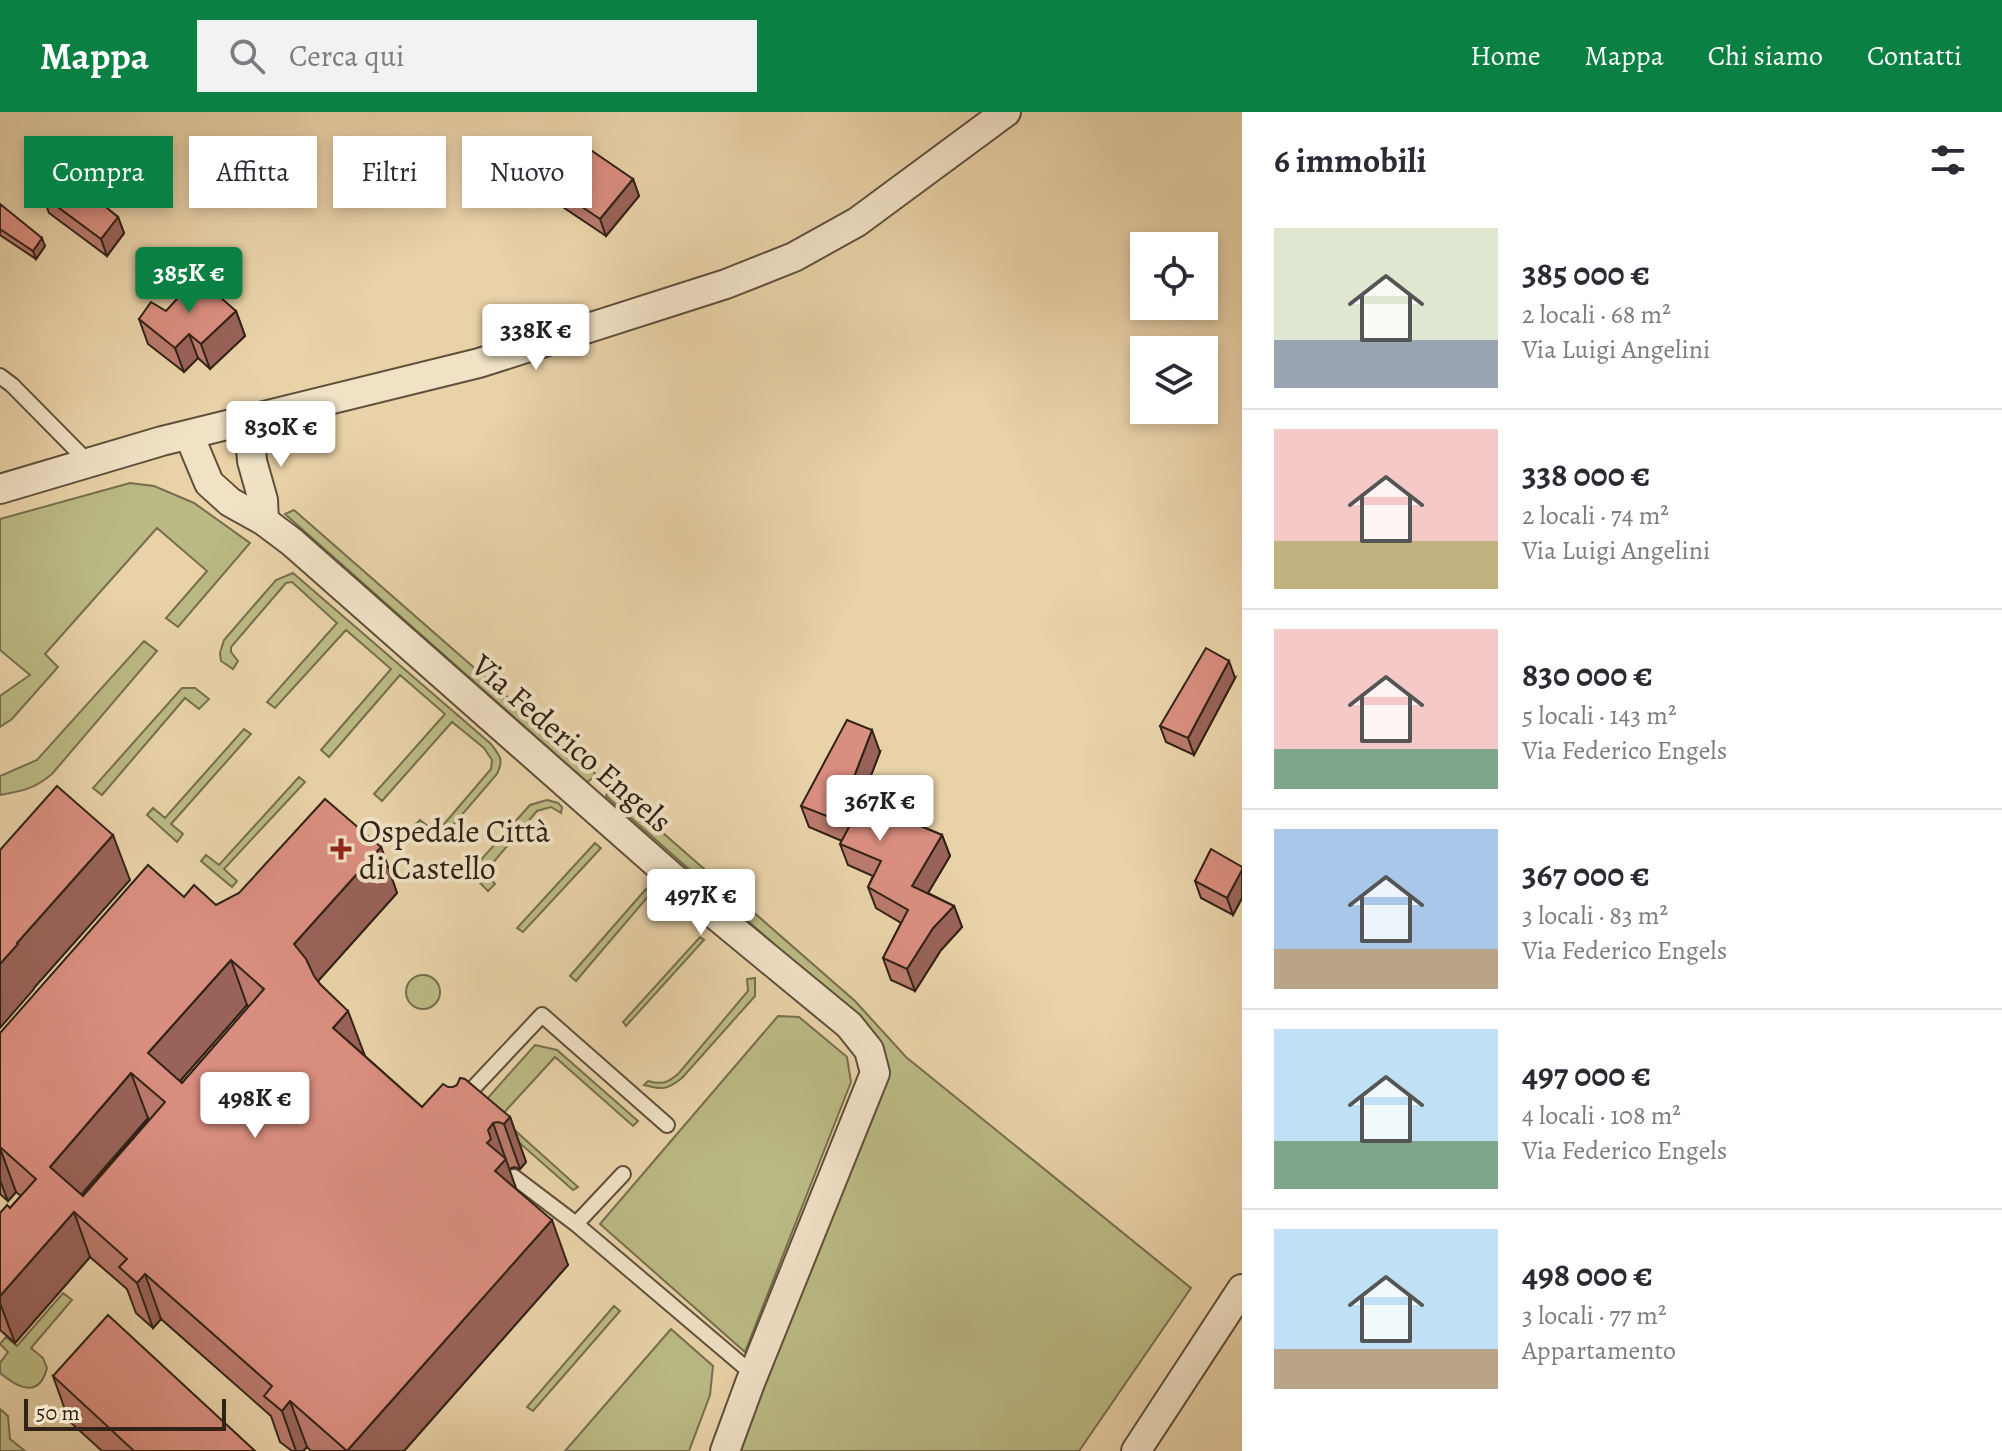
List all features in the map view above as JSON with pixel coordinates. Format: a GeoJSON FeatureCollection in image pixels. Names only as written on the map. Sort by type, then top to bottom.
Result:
{"type":"FeatureCollection","features":[{"type":"Feature","properties":{"kind":"street"},"geometry":{"type":"LineString","coordinates":[[0,489],[189,435],[479,363],[711,289],[794,257],[857,222],[1006,112]]}},
{"type":"Feature","properties":{"kind":"street"},"geometry":{"type":"LineString","coordinates":[[249,420],[252,461],[263,500],[264,521]]}},
{"type":"Feature","properties":{"kind":"street","name":"Via Federico Engels"},"geometry":{"type":"LineString","coordinates":[[189,435],[209,483],[230,502],[264,521],[292,542],[713,913],[849,1025],[869,1050],[875,1073],[725,1451]]}},
{"type":"Feature","properties":{"kind":"street"},"geometry":{"type":"LineString","coordinates":[[1136,1451],[1242,1289]]}},
{"type":"Feature","properties":{"kind":"lane"},"geometry":{"type":"LineString","coordinates":[[0,376],[89,463]]}},
{"type":"Feature","properties":{"kind":"lane"},"geometry":{"type":"LineString","coordinates":[[465,1112],[463,1100],[542,1015],[667,1125]]}},
{"type":"Feature","properties":{"kind":"lane"},"geometry":{"type":"LineString","coordinates":[[576,1224],[623,1174]]}},
{"type":"Feature","properties":{"kind":"lane"},"geometry":{"type":"LineString","coordinates":[[514,1177],[576,1224],[754,1375]]}},
{"type":"Feature","properties":{"kind":"shaded area"},"geometry":{"type":"Polygon","coordinates":[[[130,483],[154,486],[194,503],[250,543],[178,627],[166,618],[207,571],[157,528],[45,654],[58,667],[12,719],[0,727],[0,696],[30,675],[0,650],[0,519],[130,483]]]}},
{"type":"Feature","properties":{"kind":"shaded area"},"geometry":{"type":"Polygon","coordinates":[[[294,510],[855,1001],[906,1057],[1191,1288],[1079,1451],[738,1451],[888,1077],[882,1048],[865,1024],[606,796],[609,789],[596,776],[587,782],[285,514],[294,510]]]}},
{"type":"Feature","properties":{"kind":"shaded area"},"geometry":{"type":"Polygon","coordinates":[[[293,573],[491,744],[499,755],[501,761],[497,774],[442,838],[430,838],[413,827],[420,820],[433,830],[439,830],[491,769],[492,760],[484,748],[452,722],[382,801],[374,794],[445,714],[400,675],[329,757],[321,750],[391,669],[346,630],[275,708],[267,702],[337,623],[292,582],[286,583],[231,647],[238,661],[233,669],[221,661],[224,640],[276,580],[293,573]]]}},
{"type":"Feature","properties":{"kind":"shaded area"},"geometry":{"type":"Polygon","coordinates":[[[144,641],[157,651],[52,774],[28,789],[0,795],[0,776],[37,760],[144,641]]]}},
{"type":"Feature","properties":{"kind":"shaded area"},"geometry":{"type":"Polygon","coordinates":[[[182,688],[195,688],[209,699],[199,709],[185,698],[102,795],[93,788],[182,688]]]}},
{"type":"Feature","properties":{"kind":"shaded area"},"geometry":{"type":"Polygon","coordinates":[[[244,729],[251,734],[171,824],[183,834],[177,842],[147,815],[153,808],[165,818],[244,729]]]}},
{"type":"Feature","properties":{"kind":"shaded area"},"geometry":{"type":"Polygon","coordinates":[[[299,777],[305,782],[224,869],[237,881],[232,887],[201,861],[206,855],[219,865],[299,777]]]}},
{"type":"Feature","properties":{"kind":"shaded area"},"geometry":{"type":"Polygon","coordinates":[[[547,800],[558,803],[562,807],[561,813],[551,807],[537,811],[485,872],[495,884],[488,891],[474,872],[478,863],[530,805],[547,800]]]}},
{"type":"Feature","properties":{"kind":"shaded area"},"geometry":{"type":"Polygon","coordinates":[[[595,843],[601,848],[523,932],[517,928],[595,843]]]}},
{"type":"Feature","properties":{"kind":"shaded area"},"geometry":{"type":"Polygon","coordinates":[[[646,889],[651,893],[576,981],[570,976],[646,889]]]}},
{"type":"Feature","properties":{"kind":"shaded area"},"geometry":{"type":"Polygon","coordinates":[[[700,937],[704,940],[626,1026],[623,1022],[700,937]]]}},
{"type":"Feature","properties":{"kind":"shaded area"},"geometry":{"type":"Polygon","coordinates":[[[423,975],[435,980],[440,992],[435,1004],[423,1009],[411,1004],[406,992],[411,980],[423,975]]]}},
{"type":"Feature","properties":{"kind":"shaded area"},"geometry":{"type":"Polygon","coordinates":[[[755,978],[755,996],[682,1078],[664,1088],[644,1085],[648,1081],[665,1082],[679,1073],[748,991],[747,979],[755,978]]]}},
{"type":"Feature","properties":{"kind":"shaded area"},"geometry":{"type":"Polygon","coordinates":[[[778,1016],[799,1017],[847,1057],[851,1082],[745,1352],[600,1224],[778,1016]]]}},
{"type":"Feature","properties":{"kind":"shaded area"},"geometry":{"type":"Polygon","coordinates":[[[535,1045],[557,1050],[638,1121],[633,1126],[555,1057],[500,1117],[578,1187],[573,1190],[489,1116],[486,1100],[535,1045]]]}},
{"type":"Feature","properties":{"kind":"shaded area"},"geometry":{"type":"Polygon","coordinates":[[[63,1293],[72,1300],[31,1348],[43,1358],[47,1368],[43,1378],[33,1387],[14,1383],[0,1373],[0,1363],[8,1352],[0,1344],[6,1337],[17,1346],[63,1293]]]}},
{"type":"Feature","properties":{"kind":"shaded area"},"geometry":{"type":"Polygon","coordinates":[[[614,1306],[620,1311],[533,1411],[527,1407],[614,1306]]]}},
{"type":"Feature","properties":{"kind":"shaded area"},"geometry":{"type":"Polygon","coordinates":[[[671,1329],[713,1366],[710,1395],[689,1451],[565,1451],[671,1329]]]}},
{"type":"Feature","properties":{"kind":"shaded area"},"geometry":{"type":"Polygon","coordinates":[[[0,1409],[8,1416],[10,1439],[25,1451],[0,1451],[0,1409]]]}},
{"type":"Feature","properties":{"kind":"building"},"geometry":{"type":"Polygon","coordinates":[[[592,151],[633,179],[600,219],[584,208],[592,208],[592,151]]]}},
{"type":"Feature","properties":{"kind":"building"},"geometry":{"type":"Polygon","coordinates":[[[0,204],[42,238],[33,251],[0,229],[0,204]]]}},
{"type":"Feature","properties":{"kind":"building"},"geometry":{"type":"Polygon","coordinates":[[[59,208],[107,208],[118,217],[101,239],[59,208]]]}},
{"type":"Feature","properties":{"kind":"building"},"geometry":{"type":"Polygon","coordinates":[[[197,277],[236,311],[201,344],[189,334],[175,348],[139,319],[151,302],[166,311],[197,277]]]}},
{"type":"Feature","properties":{"kind":"building"},"geometry":{"type":"Polygon","coordinates":[[[1206,648],[1229,661],[1188,738],[1160,726],[1206,648]]]}},
{"type":"Feature","properties":{"kind":"building"},"geometry":{"type":"Polygon","coordinates":[[[847,720],[872,730],[847,795],[942,835],[912,886],[954,906],[933,928],[907,969],[883,958],[908,910],[868,887],[881,861],[840,844],[850,825],[801,806],[847,720]]]}},
{"type":"Feature","properties":{"kind":"building"},"geometry":{"type":"Polygon","coordinates":[[[57,786],[113,835],[0,964],[0,850],[57,786]]]}},
{"type":"Feature","properties":{"kind":"building"},"geometry":{"type":"Polygon","coordinates":[[[325,799],[381,847],[294,944],[320,984],[348,1011],[333,1028],[422,1107],[443,1084],[453,1087],[460,1078],[510,1117],[504,1124],[493,1123],[488,1130],[491,1139],[487,1143],[506,1159],[495,1171],[552,1220],[347,1451],[290,1401],[282,1411],[264,1396],[272,1386],[145,1274],[137,1283],[119,1267],[127,1259],[74,1212],[0,1296],[0,1213],[7,1205],[10,1208],[36,1179],[0,1147],[0,1033],[148,865],[184,897],[194,885],[216,905],[239,893],[325,799]],[[231,960],[148,1053],[182,1083],[264,989],[231,960]],[[131,1073],[50,1167],[83,1196],[165,1102],[131,1073]]]}},
{"type":"Feature","properties":{"kind":"building"},"geometry":{"type":"Polygon","coordinates":[[[1211,849],[1242,867],[1227,898],[1195,881],[1211,849]]]}},
{"type":"Feature","properties":{"kind":"building"},"geometry":{"type":"Polygon","coordinates":[[[108,1315],[255,1451],[134,1451],[53,1376],[108,1315]]]}},
{"type":"Feature","properties":{"kind":"place","name":"Ospedale Città di Castello"},"geometry":{"type":"Point","coordinates":[341,849]}}]}
